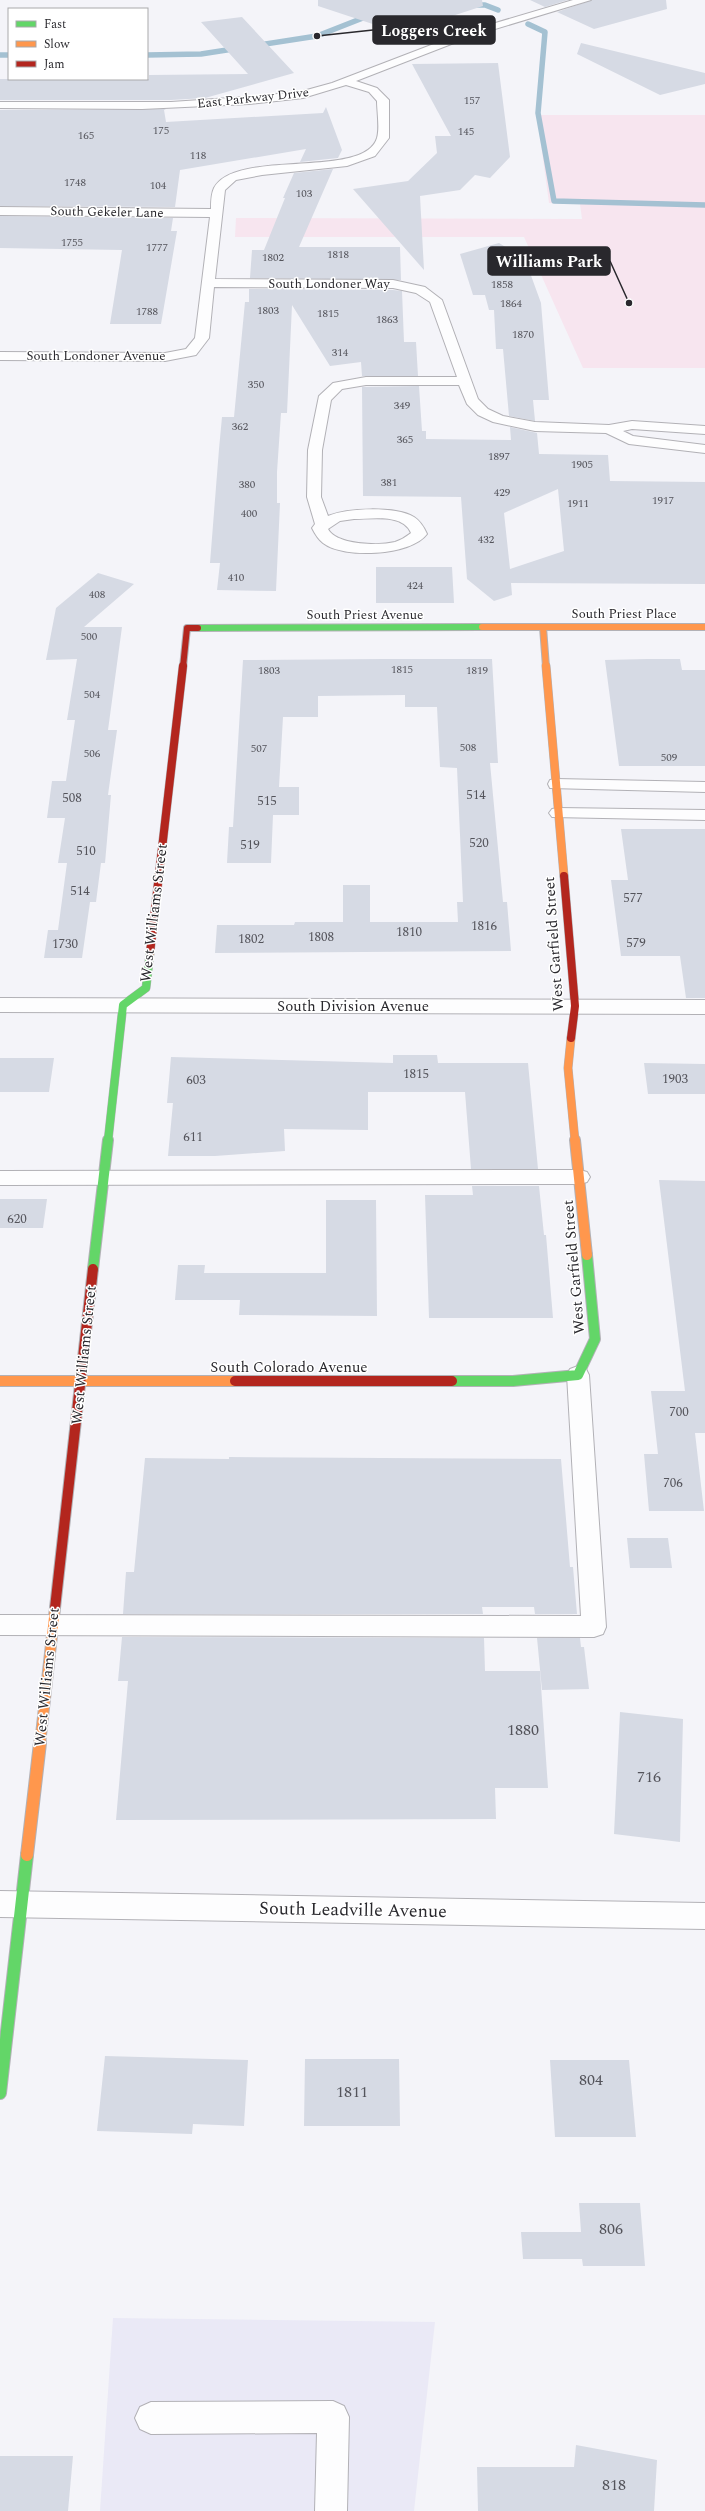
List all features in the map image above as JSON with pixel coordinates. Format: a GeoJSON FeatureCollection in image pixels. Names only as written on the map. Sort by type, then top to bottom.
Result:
{"type":"FeatureCollection","features":[{"type":"Feature","properties":{"kind":"street","name":"East Parkway Drive"},"geometry":{"type":"LineString","coordinates":[[0,105],[150,106],[205,104],[279,98],[313,92],[349,82],[392,62],[480,29],[545,9],[586,0]]}},
{"type":"Feature","properties":{"kind":"street"},"geometry":{"type":"LineString","coordinates":[[207,283],[219,190],[232,177],[262,171],[347,162],[371,154],[383,138],[383,100],[373,90],[349,82]]}},
{"type":"Feature","properties":{"kind":"street","name":"South Gekeler Lane"},"geometry":{"type":"LineString","coordinates":[[0,210],[215,213]]}},
{"type":"Feature","properties":{"kind":"street","name":"South Londoner Avenue"},"geometry":{"type":"LineString","coordinates":[[0,356],[165,356],[191,352],[202,338],[207,283]]}},
{"type":"Feature","properties":{"kind":"street","name":"South Londoner Way"},"geometry":{"type":"LineString","coordinates":[[207,283],[393,284],[420,290],[436,300],[472,401],[478,410],[489,416],[525,425],[609,429],[632,425],[705,430]]}},
{"type":"Feature","properties":{"kind":"street"},"geometry":{"type":"LineString","coordinates":[[322,525],[337,516],[393,515],[405,518],[415,524],[419,534],[409,542],[396,547],[346,547],[330,542],[322,536],[320,528],[322,525],[314,497],[315,450],[324,399],[338,386],[366,381],[465,381]]}},
{"type":"Feature","properties":{"kind":"street","name":"South Londoner Way"},"geometry":{"type":"LineString","coordinates":[[609,429],[629,440],[682,448],[705,449]]}},
{"type":"Feature","properties":{"kind":"street","name":"South Priest Place"},"geometry":{"type":"LineString","coordinates":[[543,627],[705,627]]}},
{"type":"Feature","properties":{"kind":"street","name":"South Priest Avenue"},"geometry":{"type":"LineString","coordinates":[[187,628],[543,627]]}},
{"type":"Feature","properties":{"kind":"street","name":"West Garfield Street"},"geometry":{"type":"LineString","coordinates":[[543,627],[574,1006],[568,1068],[595,1339],[578,1375]]}},
{"type":"Feature","properties":{"kind":"street","name":"West Williams Street"},"geometry":{"type":"LineString","coordinates":[[0,2093],[11,1904],[53,1625],[123,1005],[146,988],[187,628]]}},
{"type":"Feature","properties":{"kind":"street","name":"South Division Avenue"},"geometry":{"type":"LineString","coordinates":[[0,1005],[705,1006]]}},
{"type":"Feature","properties":{"kind":"street","name":"South Colorado Avenue"},"geometry":{"type":"LineString","coordinates":[[0,1381],[513,1381],[578,1375]]}},
{"type":"Feature","properties":{"kind":"street","name":"South Leadville Avenue"},"geometry":{"type":"LineString","coordinates":[[11,1904],[705,1916]]}},
{"type":"Feature","properties":{"kind":"lane"},"geometry":{"type":"LineString","coordinates":[[556,784],[705,788]]}},
{"type":"Feature","properties":{"kind":"lane"},"geometry":{"type":"LineString","coordinates":[[558,813],[705,815]]}},
{"type":"Feature","properties":{"kind":"lane"},"geometry":{"type":"LineString","coordinates":[[0,1178],[580,1177]]}},
{"type":"Feature","properties":{"kind":"lane"},"geometry":{"type":"LineString","coordinates":[[0,1625],[594,1627],[578,1375]]}},
{"type":"Feature","properties":{"kind":"lane"},"geometry":{"type":"LineString","coordinates":[[151,2418],[333,2417],[331,2511]]}},
{"type":"Feature","properties":{"kind":"shaded area"},"geometry":{"type":"Polygon","coordinates":[[[537,115],[705,115],[705,368],[583,368],[524,237],[235,237],[236,218],[582,219],[580,204],[549,203],[537,115]]]}},
{"type":"Feature","properties":{"kind":"shaded area"},"geometry":{"type":"Polygon","coordinates":[[[113,2318],[435,2322],[414,2511],[100,2511],[113,2318]]]}},
{"type":"Feature","properties":{"kind":"building"},"geometry":{"type":"Polygon","coordinates":[[[318,0],[482,0],[483,6],[400,33],[318,6],[318,0]]]}},
{"type":"Feature","properties":{"kind":"building"},"geometry":{"type":"Polygon","coordinates":[[[530,0],[568,0],[545,7],[530,0]]]}},
{"type":"Feature","properties":{"kind":"building"},"geometry":{"type":"Polygon","coordinates":[[[592,0],[666,0],[667,9],[594,29],[557,12],[592,0]]]}},
{"type":"Feature","properties":{"kind":"building"},"geometry":{"type":"Polygon","coordinates":[[[242,17],[294,73],[205,98],[171,100],[0,100],[0,79],[148,80],[149,75],[248,74],[201,22],[242,17]]]}},
{"type":"Feature","properties":{"kind":"building"},"geometry":{"type":"Polygon","coordinates":[[[581,43],[705,73],[705,84],[660,95],[577,54],[581,43]]]}},
{"type":"Feature","properties":{"kind":"building"},"geometry":{"type":"Polygon","coordinates":[[[498,63],[510,157],[490,178],[475,175],[460,190],[420,196],[424,270],[353,189],[408,181],[437,153],[435,136],[451,136],[412,64],[498,63]]]}},
{"type":"Feature","properties":{"kind":"building"},"geometry":{"type":"Polygon","coordinates":[[[326,107],[342,150],[338,158],[300,162],[306,149],[180,170],[175,207],[0,206],[0,110],[166,109],[164,110],[166,122],[323,113],[326,107]]]}},
{"type":"Feature","properties":{"kind":"building"},"geometry":{"type":"Polygon","coordinates":[[[333,169],[299,247],[400,247],[401,280],[250,278],[252,250],[264,250],[294,173],[333,169]]]}},
{"type":"Feature","properties":{"kind":"building"},"geometry":{"type":"Polygon","coordinates":[[[0,216],[173,218],[171,231],[177,231],[161,324],[110,324],[122,250],[0,248],[0,216]]]}},
{"type":"Feature","properties":{"kind":"building"},"geometry":{"type":"Polygon","coordinates":[[[499,243],[525,259],[541,303],[549,400],[533,400],[535,421],[509,416],[503,349],[496,349],[494,310],[489,310],[485,295],[473,295],[460,254],[499,243]]]}},
{"type":"Feature","properties":{"kind":"building"},"geometry":{"type":"Polygon","coordinates":[[[249,289],[402,291],[404,342],[416,342],[418,376],[362,376],[361,362],[330,366],[292,305],[287,413],[281,413],[277,472],[277,503],[280,503],[276,591],[217,590],[220,563],[210,563],[222,417],[234,417],[245,302],[249,302],[249,289]]]}},
{"type":"Feature","properties":{"kind":"building"},"geometry":{"type":"Polygon","coordinates":[[[419,386],[422,431],[426,431],[426,439],[511,440],[510,427],[537,433],[539,454],[608,455],[610,481],[705,482],[705,584],[511,583],[512,595],[494,601],[467,579],[461,497],[363,496],[362,387],[419,386]],[[558,489],[504,513],[510,569],[564,551],[558,489]]]}},
{"type":"Feature","properties":{"kind":"building"},"geometry":{"type":"Polygon","coordinates":[[[376,567],[452,567],[454,603],[376,603],[376,567]]]}},
{"type":"Feature","properties":{"kind":"building"},"geometry":{"type":"Polygon","coordinates":[[[98,573],[134,584],[84,627],[122,627],[108,730],[117,730],[108,795],[111,795],[105,863],[101,863],[96,902],[90,902],[82,958],[44,958],[48,930],[58,930],[67,863],[58,863],[65,818],[47,818],[52,781],[66,781],[75,720],[67,720],[77,659],[46,660],[56,608],[98,573]]]}},
{"type":"Feature","properties":{"kind":"building"},"geometry":{"type":"Polygon","coordinates":[[[492,659],[498,763],[490,763],[503,902],[507,902],[511,951],[215,953],[217,925],[294,925],[295,922],[343,922],[343,885],[370,885],[370,922],[458,922],[457,902],[463,902],[457,768],[440,767],[437,707],[405,707],[405,695],[318,696],[318,717],[283,717],[279,787],[299,787],[299,815],[273,815],[271,863],[227,863],[229,827],[233,827],[243,660],[492,659]]]}},
{"type":"Feature","properties":{"kind":"building"},"geometry":{"type":"Polygon","coordinates":[[[680,659],[682,670],[705,670],[705,766],[619,766],[605,660],[680,659]]]}},
{"type":"Feature","properties":{"kind":"building"},"geometry":{"type":"Polygon","coordinates":[[[621,829],[705,829],[705,998],[686,998],[680,956],[621,956],[611,880],[628,880],[621,829]]]}},
{"type":"Feature","properties":{"kind":"building"},"geometry":{"type":"Polygon","coordinates":[[[393,1055],[437,1055],[438,1063],[528,1063],[538,1169],[471,1169],[465,1092],[368,1092],[368,1130],[284,1129],[285,1151],[215,1156],[168,1156],[173,1103],[167,1103],[171,1057],[393,1063],[393,1055]]]}},
{"type":"Feature","properties":{"kind":"building"},"geometry":{"type":"Polygon","coordinates":[[[0,1058],[54,1058],[49,1092],[0,1092],[0,1058]]]}},
{"type":"Feature","properties":{"kind":"building"},"geometry":{"type":"Polygon","coordinates":[[[644,1063],[705,1064],[705,1094],[648,1094],[644,1063]]]}},
{"type":"Feature","properties":{"kind":"building"},"geometry":{"type":"Polygon","coordinates":[[[659,1180],[705,1181],[705,1433],[695,1433],[704,1511],[649,1511],[644,1454],[658,1454],[651,1391],[685,1391],[659,1180]]]}},
{"type":"Feature","properties":{"kind":"building"},"geometry":{"type":"Polygon","coordinates":[[[472,1186],[539,1186],[544,1235],[546,1235],[553,1318],[429,1318],[425,1195],[473,1195],[472,1186]]]}},
{"type":"Feature","properties":{"kind":"building"},"geometry":{"type":"Polygon","coordinates":[[[0,1199],[47,1199],[43,1228],[0,1228],[0,1199]]]}},
{"type":"Feature","properties":{"kind":"building"},"geometry":{"type":"Polygon","coordinates":[[[326,1200],[376,1200],[377,1316],[239,1315],[240,1300],[175,1300],[178,1265],[205,1265],[204,1273],[326,1273],[326,1200]]]}},
{"type":"Feature","properties":{"kind":"building"},"geometry":{"type":"Polygon","coordinates":[[[229,1457],[561,1459],[570,1567],[573,1567],[577,1614],[535,1614],[534,1607],[482,1607],[483,1614],[123,1614],[126,1572],[134,1572],[145,1458],[229,1459],[229,1457]]]}},
{"type":"Feature","properties":{"kind":"building"},"geometry":{"type":"Polygon","coordinates":[[[627,1538],[668,1538],[672,1568],[630,1568],[627,1538]]]}},
{"type":"Feature","properties":{"kind":"building"},"geometry":{"type":"Polygon","coordinates":[[[122,1637],[484,1638],[485,1671],[540,1671],[548,1788],[495,1788],[496,1819],[116,1820],[128,1681],[118,1681],[122,1637]]]}},
{"type":"Feature","properties":{"kind":"building"},"geometry":{"type":"Polygon","coordinates":[[[537,1638],[580,1638],[581,1647],[584,1647],[589,1689],[542,1690],[537,1638]]]}},
{"type":"Feature","properties":{"kind":"building"},"geometry":{"type":"Polygon","coordinates":[[[620,1712],[683,1719],[680,1842],[614,1834],[620,1712]]]}},
{"type":"Feature","properties":{"kind":"building"},"geometry":{"type":"Polygon","coordinates":[[[105,2056],[248,2060],[244,2126],[193,2124],[192,2134],[97,2131],[105,2056]]]}},
{"type":"Feature","properties":{"kind":"building"},"geometry":{"type":"Polygon","coordinates":[[[305,2059],[399,2059],[400,2126],[304,2126],[305,2059]]]}},
{"type":"Feature","properties":{"kind":"building"},"geometry":{"type":"Polygon","coordinates":[[[550,2060],[629,2060],[636,2137],[555,2137],[550,2060]]]}},
{"type":"Feature","properties":{"kind":"building"},"geometry":{"type":"Polygon","coordinates":[[[579,2203],[640,2203],[645,2266],[583,2266],[582,2259],[523,2259],[521,2232],[581,2232],[579,2203]]]}},
{"type":"Feature","properties":{"kind":"building"},"geometry":{"type":"Polygon","coordinates":[[[576,2445],[657,2460],[654,2511],[478,2511],[477,2467],[574,2467],[576,2445]]]}},
{"type":"Feature","properties":{"kind":"building"},"geometry":{"type":"Polygon","coordinates":[[[0,2456],[73,2456],[68,2511],[0,2511],[0,2456]]]}},
{"type":"Feature","properties":{"kind":"waterway"},"geometry":{"type":"LineString","coordinates":[[469,5],[485,5],[498,10]]}},
{"type":"Feature","properties":{"kind":"waterway"},"geometry":{"type":"LineString","coordinates":[[148,55],[201,54],[317,36],[373,14]]}},
{"type":"Feature","properties":{"kind":"waterway"},"geometry":{"type":"LineString","coordinates":[[528,24],[545,32],[538,113],[554,201],[705,205]]}},
{"type":"Feature","properties":{"kind":"waterway"},"geometry":{"type":"LineString","coordinates":[[0,55],[8,55]]}},
{"type":"Feature","properties":{"kind":"traffic: fast"},"geometry":{"type":"LineString","coordinates":[[198,628],[482,627]]}},
{"type":"Feature","properties":{"kind":"traffic: fast"},"geometry":{"type":"LineString","coordinates":[[93,1269],[123,1005],[146,988],[150,953]]}},
{"type":"Feature","properties":{"kind":"traffic: fast"},"geometry":{"type":"LineString","coordinates":[[452,1381],[513,1381],[578,1375],[595,1339],[587,1255]]}},
{"type":"Feature","properties":{"kind":"traffic: fast"},"geometry":{"type":"LineString","coordinates":[[0,2093],[27,1855]]}},
{"type":"Feature","properties":{"kind":"traffic: slow"},"geometry":{"type":"LineString","coordinates":[[482,627],[705,627]]}},
{"type":"Feature","properties":{"kind":"traffic: slow"},"geometry":{"type":"LineString","coordinates":[[543,627],[564,876]]}},
{"type":"Feature","properties":{"kind":"traffic: slow"},"geometry":{"type":"LineString","coordinates":[[571,1038],[568,1068],[587,1255]]}},
{"type":"Feature","properties":{"kind":"traffic: slow"},"geometry":{"type":"LineString","coordinates":[[0,1381],[235,1381]]}},
{"type":"Feature","properties":{"kind":"traffic: slow"},"geometry":{"type":"LineString","coordinates":[[27,1855],[55,1608]]}},
{"type":"Feature","properties":{"kind":"traffic: jam"},"geometry":{"type":"LineString","coordinates":[[150,953],[187,628],[198,628]]}},
{"type":"Feature","properties":{"kind":"traffic: jam"},"geometry":{"type":"LineString","coordinates":[[564,876],[575,1006],[571,1038]]}},
{"type":"Feature","properties":{"kind":"traffic: jam"},"geometry":{"type":"LineString","coordinates":[[55,1608],[93,1269]]}},
{"type":"Feature","properties":{"kind":"traffic: jam"},"geometry":{"type":"LineString","coordinates":[[235,1381],[452,1381]]}},
{"type":"Feature","properties":{"kind":"place","name":"Loggers Creek"},"geometry":{"type":"Point","coordinates":[317,36]}},
{"type":"Feature","properties":{"kind":"place","name":"Williams Park"},"geometry":{"type":"Point","coordinates":[629,303]}}]}
